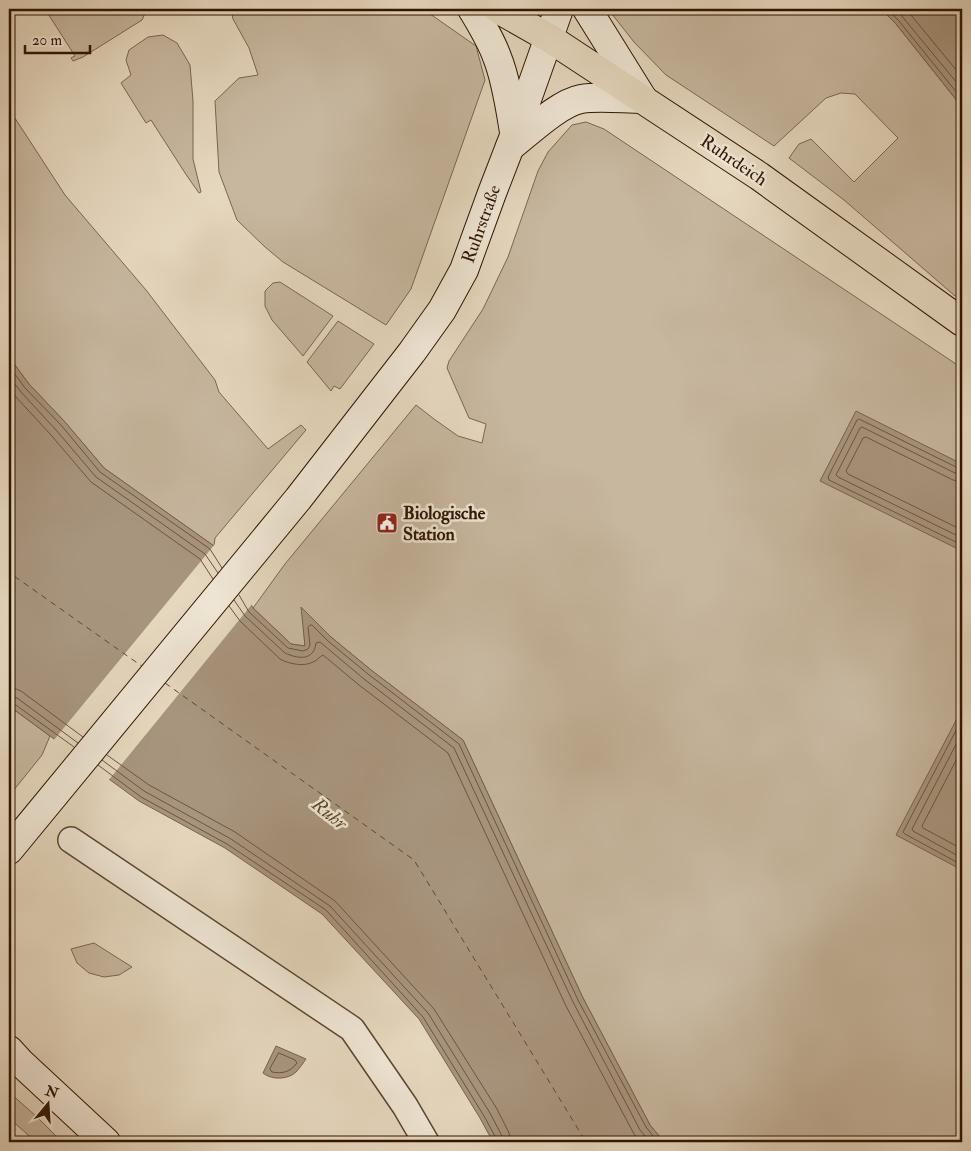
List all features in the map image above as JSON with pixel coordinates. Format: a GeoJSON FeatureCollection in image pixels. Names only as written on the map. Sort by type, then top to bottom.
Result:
{"type":"FeatureCollection","features":[{"type":"Feature","properties":{"kind":"main road"},"geometry":{"type":"LineString","coordinates":[[472,9],[498,57],[507,95],[512,141],[568,103],[580,99],[643,99]]}},
{"type":"Feature","properties":{"kind":"main road","name":"Ruhrdeich"},"geometry":{"type":"LineString","coordinates":[[498,9],[549,38],[759,176],[962,322]]}},
{"type":"Feature","properties":{"kind":"main road","name":"Ruhrstraße"},"geometry":{"type":"LineString","coordinates":[[9,850],[298,498],[412,352],[442,310],[464,270],[559,9]]}},
{"type":"Feature","properties":{"kind":"main road"},"geometry":{"type":"LineString","coordinates":[[587,9],[643,99]]}},
{"type":"Feature","properties":{"kind":"main road"},"geometry":{"type":"LineString","coordinates":[[9,1050],[106,1142]]}},
{"type":"Feature","properties":{"kind":"street"},"geometry":{"type":"LineString","coordinates":[[71,840],[352,1029],[405,1106],[426,1142]]}},
{"type":"Feature","properties":{"kind":"shaded area"},"geometry":{"type":"Polygon","coordinates":[[[45,9],[147,9],[142,20],[83,57],[73,61],[71,58],[75,56],[45,9]]]}},
{"type":"Feature","properties":{"kind":"shaded area"},"geometry":{"type":"Polygon","coordinates":[[[231,9],[423,9],[476,46],[485,80],[411,289],[386,325],[283,262],[237,220],[219,172],[215,101],[239,78],[258,75],[249,48],[233,19],[231,9]]]}},
{"type":"Feature","properties":{"kind":"shaded area"},"geometry":{"type":"Polygon","coordinates":[[[608,9],[881,9],[896,24],[962,107],[962,302],[844,200],[789,158],[799,144],[811,139],[854,182],[898,138],[855,94],[841,93],[826,98],[774,146],[666,75],[634,42],[608,9]]]}},
{"type":"Feature","properties":{"kind":"shaded area"},"geometry":{"type":"Polygon","coordinates":[[[163,35],[177,43],[190,65],[193,101],[193,159],[201,192],[199,193],[151,120],[146,123],[121,83],[131,75],[126,60],[129,50],[148,37],[163,35]]]}},
{"type":"Feature","properties":{"kind":"shaded area"},"geometry":{"type":"Polygon","coordinates":[[[9,109],[65,195],[146,290],[215,380],[219,392],[268,449],[301,425],[306,430],[215,538],[214,546],[104,468],[65,422],[29,384],[9,357],[9,109]]]}},
{"type":"Feature","properties":{"kind":"shaded area"},"geometry":{"type":"Polygon","coordinates":[[[586,122],[604,129],[962,368],[962,1142],[664,1142],[650,1125],[583,998],[463,740],[371,670],[331,637],[302,608],[305,646],[291,644],[253,608],[285,564],[416,405],[458,436],[482,443],[486,424],[469,418],[447,368],[449,361],[483,309],[508,257],[538,171],[548,152],[572,125],[586,122]]]}},
{"type":"Feature","properties":{"kind":"shaded area"},"geometry":{"type":"Polygon","coordinates":[[[280,282],[333,316],[303,356],[272,320],[265,306],[265,291],[273,283],[280,282]]]}},
{"type":"Feature","properties":{"kind":"shaded area"},"geometry":{"type":"Polygon","coordinates":[[[338,321],[374,344],[340,389],[334,386],[331,391],[307,362],[338,321]]]}},
{"type":"Feature","properties":{"kind":"shaded area"},"geometry":{"type":"Polygon","coordinates":[[[9,706],[50,736],[42,755],[9,796],[9,706]]]}},
{"type":"Feature","properties":{"kind":"shaded area"},"geometry":{"type":"Polygon","coordinates":[[[94,943],[132,967],[119,975],[104,977],[89,973],[77,963],[71,949],[94,943]]]}},
{"type":"Feature","properties":{"kind":"shaded area"},"geometry":{"type":"Polygon","coordinates":[[[9,1092],[62,1142],[36,1142],[9,1118],[9,1092]]]}},
{"type":"Feature","properties":{"kind":"water"},"geometry":{"type":"Polygon","coordinates":[[[881,9],[956,9],[962,15],[962,107],[896,24],[881,9]]]}},
{"type":"Feature","properties":{"kind":"water","name":"Ruhr"},"geometry":{"type":"Polygon","coordinates":[[[9,357],[29,384],[65,422],[104,468],[214,546],[253,608],[291,644],[305,646],[301,607],[331,637],[371,670],[463,740],[583,998],[650,1125],[664,1142],[493,1142],[419,1019],[322,914],[225,848],[139,801],[9,706],[9,357]]]}},
{"type":"Feature","properties":{"kind":"water"},"geometry":{"type":"Polygon","coordinates":[[[856,411],[962,464],[962,551],[820,481],[856,411]]]}},
{"type":"Feature","properties":{"kind":"water"},"geometry":{"type":"Polygon","coordinates":[[[962,709],[962,870],[896,835],[962,709]]]}},
{"type":"Feature","properties":{"kind":"water"},"geometry":{"type":"Polygon","coordinates":[[[276,1046],[306,1059],[293,1075],[289,1077],[270,1077],[263,1073],[276,1046]]]}},
{"type":"Feature","properties":{"kind":"pier"},"geometry":{"type":"Polygon","coordinates":[[[215,544],[253,603],[108,781],[53,741],[215,544]]]}},
{"type":"Feature","properties":{"kind":"ferry route"},"geometry":{"type":"LineString","coordinates":[[9,567],[14,576],[143,667]]}},
{"type":"Feature","properties":{"kind":"ferry route"},"geometry":{"type":"LineString","coordinates":[[165,683],[414,860],[586,1142]]}},
{"type":"Feature","properties":{"kind":"place","name":"Biologische Station"},"geometry":{"type":"Point","coordinates":[387,523]}}]}
